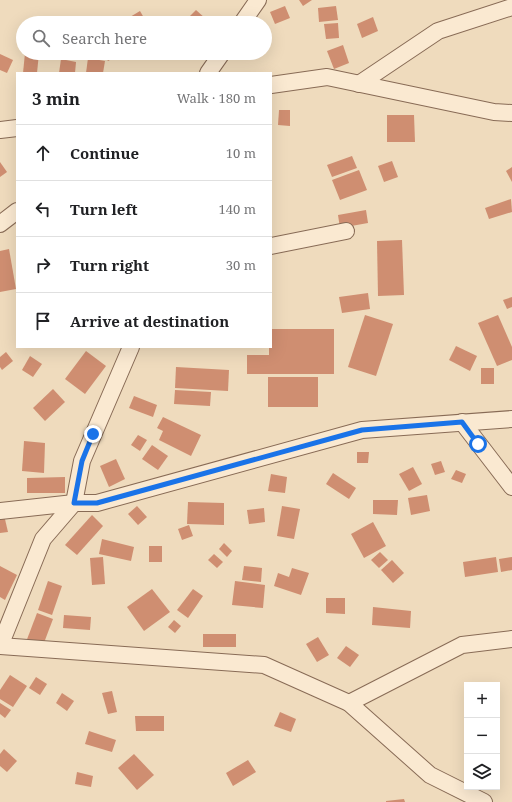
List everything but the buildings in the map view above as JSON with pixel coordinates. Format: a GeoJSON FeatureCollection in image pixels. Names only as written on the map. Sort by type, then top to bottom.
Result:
{"type":"FeatureCollection","features":[{"type":"Feature","properties":{"kind":"street"},"geometry":{"type":"LineString","coordinates":[[247,16],[258,0]]}},
{"type":"Feature","properties":{"kind":"street"},"geometry":{"type":"LineString","coordinates":[[359,84],[438,31],[512,6]]}},
{"type":"Feature","properties":{"kind":"street"},"geometry":{"type":"LineString","coordinates":[[209,72],[217,60]]}},
{"type":"Feature","properties":{"kind":"street"},"geometry":{"type":"LineString","coordinates":[[272,85],[327,77],[494,112],[512,113]]}},
{"type":"Feature","properties":{"kind":"street"},"geometry":{"type":"LineString","coordinates":[[0,130],[16,128]]}},
{"type":"Feature","properties":{"kind":"street"},"geometry":{"type":"LineString","coordinates":[[0,224],[16,212]]}},
{"type":"Feature","properties":{"kind":"street"},"geometry":{"type":"LineString","coordinates":[[272,246],[346,231]]}},
{"type":"Feature","properties":{"kind":"street"},"geometry":{"type":"LineString","coordinates":[[131,348],[82,461],[74,503],[43,540],[0,646],[264,665],[349,703],[430,775],[484,802]]}},
{"type":"Feature","properties":{"kind":"street"},"geometry":{"type":"LineString","coordinates":[[0,511],[74,503],[97,503],[362,430],[512,419]]}},
{"type":"Feature","properties":{"kind":"street"},"geometry":{"type":"LineString","coordinates":[[462,422],[512,487]]}},
{"type":"Feature","properties":{"kind":"street"},"geometry":{"type":"LineString","coordinates":[[349,703],[462,645],[512,639]]}},
{"type":"Feature","properties":{"kind":"route"},"geometry":{"type":"LineString","coordinates":[[93,434],[82,461],[74,503],[97,503],[362,430],[462,422],[478,444]]}}]}
